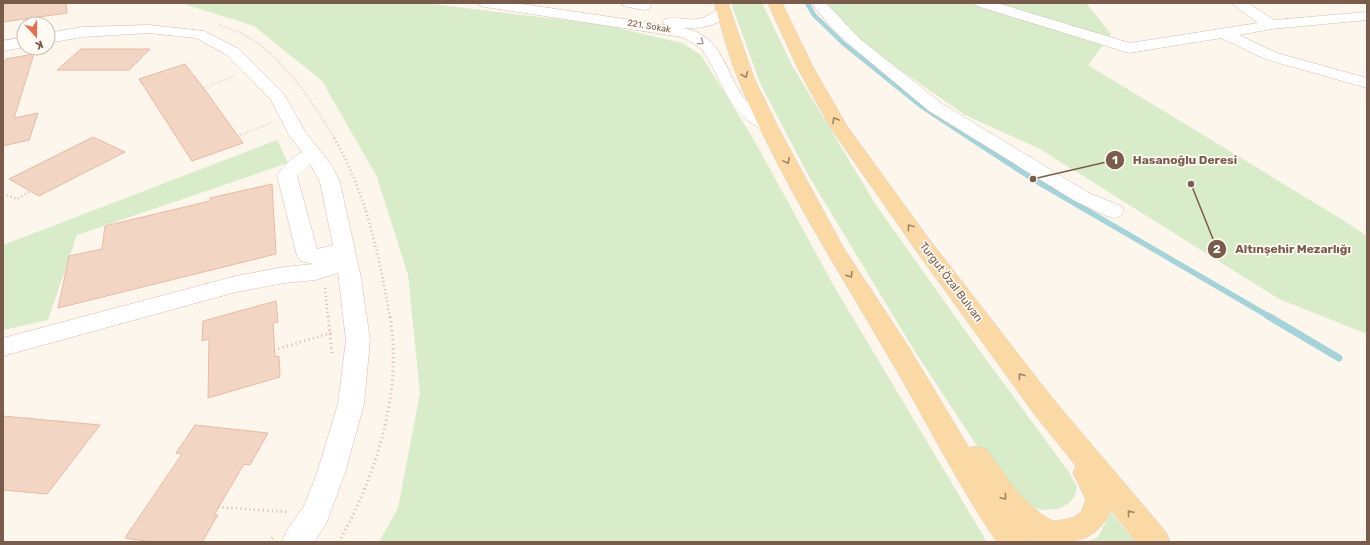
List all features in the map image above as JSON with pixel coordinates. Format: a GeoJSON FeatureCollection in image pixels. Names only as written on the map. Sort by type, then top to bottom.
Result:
{"type":"FeatureCollection","features":[{"type":"Feature","properties":{"kind":"main road","name":"Turgut Özal Bulvarı"},"geometry":{"type":"LineString","coordinates":[[775,5],[805,67],[838,127],[922,244],[1044,407],[1156,542]]}},
{"type":"Feature","properties":{"kind":"main road"},"geometry":{"type":"LineString","coordinates":[[723,6],[746,78],[769,127],[834,249],[899,353],[986,502],[1015,542]]}},
{"type":"Feature","properties":{"kind":"main road"},"geometry":{"type":"LineString","coordinates":[[899,353],[956,427],[994,484],[1010,505],[1034,525],[1054,535],[1076,531],[1089,525],[1096,513],[1100,500],[1087,474],[1044,407]]}},
{"type":"Feature","properties":{"kind":"street","name":"221. Sokak"},"geometry":{"type":"LineString","coordinates":[[485,3],[686,33],[704,44],[713,53],[737,100],[752,115],[769,127]]}},
{"type":"Feature","properties":{"kind":"street","name":"221. Sokak"},"geometry":{"type":"LineString","coordinates":[[527,3],[595,7],[694,24],[716,19],[723,6]]}},
{"type":"Feature","properties":{"kind":"street"},"geometry":{"type":"LineString","coordinates":[[628,3],[644,6]]}},
{"type":"Feature","properties":{"kind":"street"},"geometry":{"type":"LineString","coordinates":[[818,3],[835,23],[850,37],[935,107],[1082,197],[1114,211]]}},
{"type":"Feature","properties":{"kind":"street"},"geometry":{"type":"LineString","coordinates":[[982,3],[1129,48],[1224,34],[1271,25],[1367,16]]}},
{"type":"Feature","properties":{"kind":"street"},"geometry":{"type":"LineString","coordinates":[[1238,3],[1271,25]]}},
{"type":"Feature","properties":{"kind":"street"},"geometry":{"type":"LineString","coordinates":[[56,37],[82,32],[120,30],[162,30],[199,34],[234,52],[278,98],[298,135],[325,170],[330,182],[346,256],[358,340],[351,404],[331,473],[316,514],[297,542]]}},
{"type":"Feature","properties":{"kind":"street"},"geometry":{"type":"LineString","coordinates":[[1224,34],[1271,56],[1367,82]]}},
{"type":"Feature","properties":{"kind":"street"},"geometry":{"type":"LineString","coordinates":[[3,46],[16,44]]}},
{"type":"Feature","properties":{"kind":"street"},"geometry":{"type":"LineString","coordinates":[[312,154],[297,164],[287,175],[308,256],[346,256]]}},
{"type":"Feature","properties":{"kind":"street"},"geometry":{"type":"LineString","coordinates":[[3,347],[236,284],[284,275],[323,270],[346,256]]}},
{"type":"Feature","properties":{"kind":"path"},"geometry":{"type":"LineString","coordinates":[[203,88],[252,70]]}},
{"type":"Feature","properties":{"kind":"path"},"geometry":{"type":"LineString","coordinates":[[238,136],[274,122],[273,120]]}},
{"type":"Feature","properties":{"kind":"path"},"geometry":{"type":"LineString","coordinates":[[3,194],[17,199],[30,191]]}},
{"type":"Feature","properties":{"kind":"path"},"geometry":{"type":"LineString","coordinates":[[323,270],[332,362]]}},
{"type":"Feature","properties":{"kind":"path"},"geometry":{"type":"LineString","coordinates":[[274,350],[356,326]]}},
{"type":"Feature","properties":{"kind":"path"},"geometry":{"type":"LineString","coordinates":[[286,516],[291,505]]}},
{"type":"Feature","properties":{"kind":"path"},"geometry":{"type":"LineString","coordinates":[[218,507],[316,514]]}},
{"type":"Feature","properties":{"kind":"path"},"geometry":{"type":"LineString","coordinates":[[269,542],[276,531]]}},
{"type":"Feature","properties":{"kind":"green space"},"geometry":{"type":"Polygon","coordinates":[[[424,3],[605,25],[682,43],[701,55],[754,140],[835,288],[987,542],[379,542],[398,508],[420,393],[408,275],[377,177],[322,81],[254,26],[184,4],[173,4],[424,3]]]}},
{"type":"Feature","properties":{"kind":"green space"},"geometry":{"type":"Polygon","coordinates":[[[731,3],[762,3],[793,67],[876,205],[974,343],[1069,472],[1077,487],[1074,497],[1068,504],[1057,509],[1043,510],[1024,505],[1002,484],[914,350],[807,173],[760,83],[731,3]]]}},
{"type":"Feature","properties":{"kind":"green space"},"geometry":{"type":"Polygon","coordinates":[[[824,3],[1086,3],[1111,34],[1088,65],[1367,236],[1367,334],[1279,299],[1040,149],[965,115],[880,56],[847,30],[824,3]]]}},
{"type":"Feature","properties":{"kind":"green space"},"geometry":{"type":"Polygon","coordinates":[[[277,140],[288,163],[77,235],[48,320],[3,330],[3,245],[277,140]]]}},
{"type":"Feature","properties":{"kind":"green space"},"geometry":{"type":"Polygon","coordinates":[[[1111,512],[1135,542],[1087,542],[1098,537],[1111,512]]]}},
{"type":"Feature","properties":{"kind":"building"},"geometry":{"type":"Polygon","coordinates":[[[66,3],[67,13],[46,16],[16,16],[16,20],[3,22],[3,4],[66,3]]]}},
{"type":"Feature","properties":{"kind":"building"},"geometry":{"type":"Polygon","coordinates":[[[81,49],[150,49],[129,70],[57,70],[81,49]]]}},
{"type":"Feature","properties":{"kind":"building"},"geometry":{"type":"Polygon","coordinates":[[[33,56],[14,118],[38,113],[29,140],[3,146],[3,65],[6,59],[33,56]]]}},
{"type":"Feature","properties":{"kind":"building"},"geometry":{"type":"Polygon","coordinates":[[[185,64],[243,143],[192,161],[139,79],[185,64]]]}},
{"type":"Feature","properties":{"kind":"building"},"geometry":{"type":"Polygon","coordinates":[[[93,137],[125,152],[39,196],[9,179],[93,137]]]}},
{"type":"Feature","properties":{"kind":"building"},"geometry":{"type":"Polygon","coordinates":[[[272,184],[276,254],[58,308],[69,256],[102,249],[105,226],[210,201],[210,198],[272,184]]]}},
{"type":"Feature","properties":{"kind":"building"},"geometry":{"type":"Polygon","coordinates":[[[276,301],[278,322],[273,323],[275,357],[279,356],[280,377],[208,398],[209,339],[202,341],[203,321],[276,301]]]}},
{"type":"Feature","properties":{"kind":"building"},"geometry":{"type":"Polygon","coordinates":[[[3,416],[100,425],[47,494],[3,490],[3,416]]]}},
{"type":"Feature","properties":{"kind":"building"},"geometry":{"type":"Polygon","coordinates":[[[195,425],[268,433],[250,465],[244,464],[214,515],[218,515],[202,542],[153,542],[125,538],[182,454],[176,453],[195,425]]]}},
{"type":"Feature","properties":{"kind":"waterway"},"geometry":{"type":"LineString","coordinates":[[807,3],[814,15],[843,43],[921,106],[971,139]]}},
{"type":"Feature","properties":{"kind":"waterway"},"geometry":{"type":"LineString","coordinates":[[970,138],[1033,179],[1270,317]]}},
{"type":"Feature","properties":{"kind":"waterway"},"geometry":{"type":"LineString","coordinates":[[1268,316],[1339,358]]}},
{"type":"Feature","properties":{"kind":"place","name":"Hasanoğlu Deresi"},"geometry":{"type":"Point","coordinates":[1033,179]}},
{"type":"Feature","properties":{"kind":"place","name":"Altınşehir Mezarlığı"},"geometry":{"type":"Point","coordinates":[1191,184]}}]}
